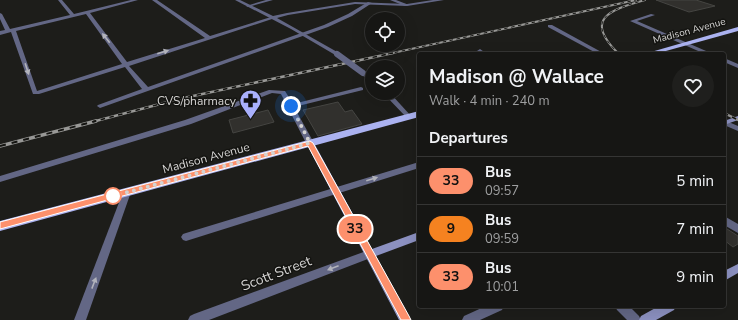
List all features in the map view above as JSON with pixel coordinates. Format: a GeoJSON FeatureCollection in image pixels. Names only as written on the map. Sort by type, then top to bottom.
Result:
{"type":"FeatureCollection","features":[{"type":"Feature","properties":{"kind":"main road","name":"Madison Avenue"},"geometry":{"type":"LineString","coordinates":[[654,52],[738,29]]}},
{"type":"Feature","properties":{"kind":"main road","name":"Madison Avenue"},"geometry":{"type":"LineString","coordinates":[[0,226],[417,115]]}},
{"type":"Feature","properties":{"kind":"main road"},"geometry":{"type":"LineString","coordinates":[[726,121],[738,118]]}},
{"type":"Feature","properties":{"kind":"main road"},"geometry":{"type":"LineString","coordinates":[[310,143],[405,320]]}},
{"type":"Feature","properties":{"kind":"main road"},"geometry":{"type":"LineString","coordinates":[[369,254],[417,237]]}},
{"type":"Feature","properties":{"kind":"main road"},"geometry":{"type":"LineString","coordinates":[[726,275],[738,268]]}},
{"type":"Feature","properties":{"kind":"main road"},"geometry":{"type":"LineString","coordinates":[[645,320],[666,308]]}},
{"type":"Feature","properties":{"kind":"street"},"geometry":{"type":"LineString","coordinates":[[60,0],[73,15]]}},
{"type":"Feature","properties":{"kind":"street"},"geometry":{"type":"LineString","coordinates":[[0,33],[136,0]]}},
{"type":"Feature","properties":{"kind":"street"},"geometry":{"type":"LineString","coordinates":[[154,0],[209,38]]}},
{"type":"Feature","properties":{"kind":"street"},"geometry":{"type":"LineString","coordinates":[[237,0],[303,34],[337,54],[365,74]]}},
{"type":"Feature","properties":{"kind":"street"},"geometry":{"type":"LineString","coordinates":[[248,6],[271,0]]}},
{"type":"Feature","properties":{"kind":"street"},"geometry":{"type":"LineString","coordinates":[[392,0],[407,5]]}},
{"type":"Feature","properties":{"kind":"street"},"geometry":{"type":"LineString","coordinates":[[0,15],[18,43],[35,93],[37,93],[287,14],[355,3],[371,2],[407,5],[442,0]]}},
{"type":"Feature","properties":{"kind":"street"},"geometry":{"type":"LineString","coordinates":[[100,106],[303,34],[350,15],[371,2]]}},
{"type":"Feature","properties":{"kind":"street"},"geometry":{"type":"LineString","coordinates":[[87,12],[146,90]]}},
{"type":"Feature","properties":{"kind":"street"},"geometry":{"type":"LineString","coordinates":[[653,15],[632,21],[705,52]]}},
{"type":"Feature","properties":{"kind":"street"},"geometry":{"type":"LineString","coordinates":[[550,26],[598,52]]}},
{"type":"Feature","properties":{"kind":"street"},"geometry":{"type":"LineString","coordinates":[[726,61],[738,66]]}},
{"type":"Feature","properties":{"kind":"street"},"geometry":{"type":"LineString","coordinates":[[291,106],[361,89]]}},
{"type":"Feature","properties":{"kind":"street"},"geometry":{"type":"LineString","coordinates":[[0,179],[188,122],[263,93],[280,91],[283,92],[310,143]]}},
{"type":"Feature","properties":{"kind":"street"},"geometry":{"type":"LineString","coordinates":[[393,100],[409,117]]}},
{"type":"Feature","properties":{"kind":"street"},"geometry":{"type":"LineString","coordinates":[[726,123],[738,129]]}},
{"type":"Feature","properties":{"kind":"street"},"geometry":{"type":"LineString","coordinates":[[186,237],[417,166]]}},
{"type":"Feature","properties":{"kind":"street"},"geometry":{"type":"LineString","coordinates":[[80,320],[127,192]]}},
{"type":"Feature","properties":{"kind":"street"},"geometry":{"type":"LineString","coordinates":[[726,221],[738,229]]}},
{"type":"Feature","properties":{"kind":"street","name":"Scott Street"},"geometry":{"type":"LineString","coordinates":[[194,320],[369,254]]}},
{"type":"Feature","properties":{"kind":"street"},"geometry":{"type":"LineString","coordinates":[[468,320],[494,308]]}},
{"type":"Feature","properties":{"kind":"street"},"geometry":{"type":"LineString","coordinates":[[623,308],[635,320]]}},
{"type":"Feature","properties":{"kind":"building"},"geometry":{"type":"Polygon","coordinates":[[[656,0],[696,0],[715,6],[689,12],[656,0]]]}},
{"type":"Feature","properties":{"kind":"building"},"geometry":{"type":"Polygon","coordinates":[[[338,102],[345,112],[352,110],[362,124],[318,136],[303,110],[338,102]]]}},
{"type":"Feature","properties":{"kind":"building","name":"CVS/pharmacy"},"geometry":{"type":"Polygon","coordinates":[[[268,110],[274,122],[233,133],[229,120],[268,110]]]}},
{"type":"Feature","properties":{"kind":"building"},"geometry":{"type":"Polygon","coordinates":[[[726,228],[738,236],[738,244],[733,247],[726,242],[726,228]]]}},
{"type":"Feature","properties":{"kind":"railway"},"geometry":{"type":"LineString","coordinates":[[388,54],[636,0]]}},
{"type":"Feature","properties":{"kind":"railway"},"geometry":{"type":"LineString","coordinates":[[617,52],[608,42],[603,32],[602,24],[605,18],[611,12],[645,0]]}},
{"type":"Feature","properties":{"kind":"railway"},"geometry":{"type":"LineString","coordinates":[[92,122],[179,99],[393,53]]}},
{"type":"Feature","properties":{"kind":"railway"},"geometry":{"type":"LineString","coordinates":[[726,114],[738,120]]}},
{"type":"Feature","properties":{"kind":"railway"},"geometry":{"type":"LineString","coordinates":[[0,146],[96,121]]}},
{"type":"Feature","properties":{"kind":"bus line","name":"33"},"geometry":{"type":"LineString","coordinates":[[0,226],[310,143],[405,320]]}},
{"type":"Feature","properties":{"kind":"place","name":"CVS/pharmacy"},"geometry":{"type":"Point","coordinates":[251,120]}},
{"type":"Feature","properties":{"kind":"route"},"geometry":{"type":"LineString","coordinates":[[113,196],[310,143],[291,106]]}}]}
